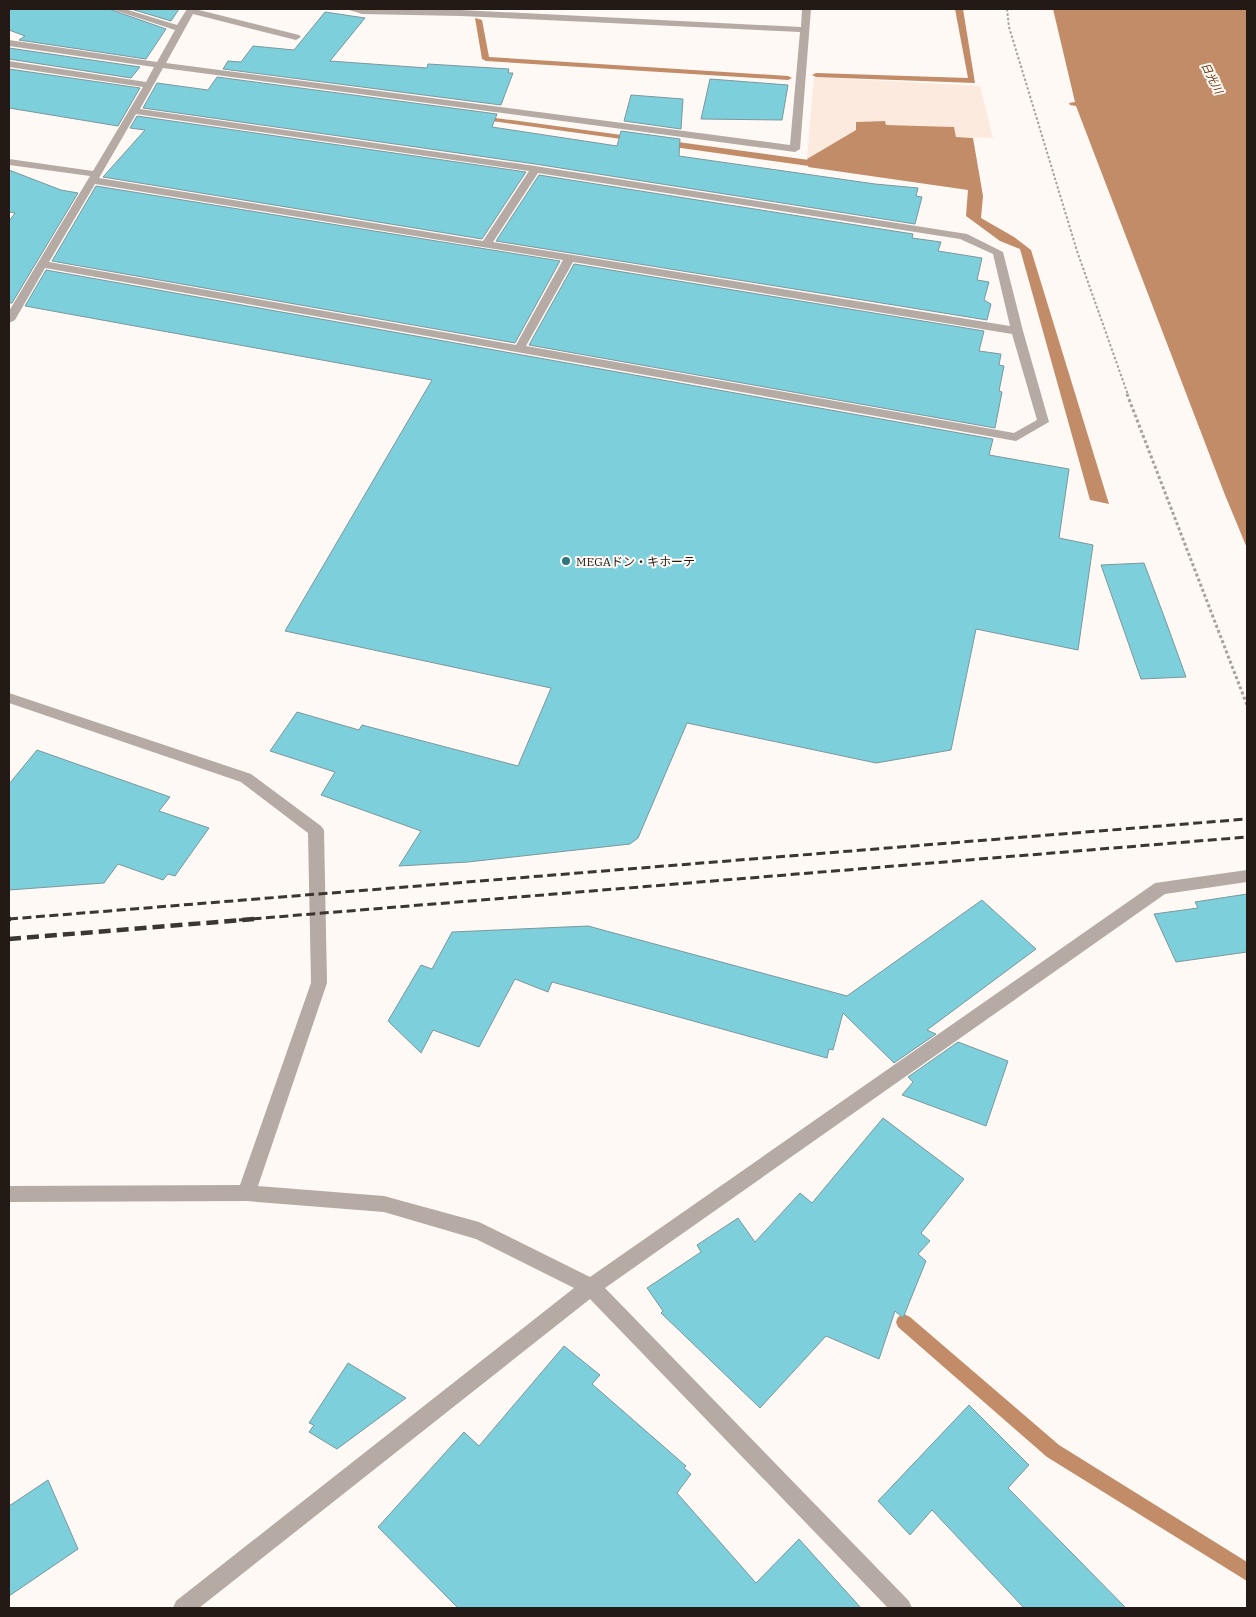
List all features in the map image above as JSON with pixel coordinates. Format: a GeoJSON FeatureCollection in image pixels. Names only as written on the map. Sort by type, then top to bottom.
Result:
{"type":"FeatureCollection","features":[{"type":"Feature","properties":{"kind":"street"},"geometry":{"type":"LineString","coordinates":[[116,9],[180,29]]}},
{"type":"Feature","properties":{"kind":"street"},"geometry":{"type":"LineString","coordinates":[[352,9],[806,30]]}},
{"type":"Feature","properties":{"kind":"street"},"geometry":{"type":"LineString","coordinates":[[9,42],[160,65],[795,150],[807,9]]}},
{"type":"Feature","properties":{"kind":"street"},"geometry":{"type":"LineString","coordinates":[[9,320],[149,85],[191,10],[296,37]]}},
{"type":"Feature","properties":{"kind":"street"},"geometry":{"type":"LineString","coordinates":[[9,64],[149,85]]}},
{"type":"Feature","properties":{"kind":"street"},"geometry":{"type":"LineString","coordinates":[[41,264],[1016,437],[1043,422],[1017,331],[998,252],[963,236],[534,169],[134,110]]}},
{"type":"Feature","properties":{"kind":"street"},"geometry":{"type":"LineString","coordinates":[[9,162],[486,245],[1017,331]]}},
{"type":"Feature","properties":{"kind":"street"},"geometry":{"type":"LineString","coordinates":[[486,245],[534,169]]}},
{"type":"Feature","properties":{"kind":"street"},"geometry":{"type":"LineString","coordinates":[[519,349],[570,258]]}},
{"type":"Feature","properties":{"kind":"street"},"geometry":{"type":"LineString","coordinates":[[9,698],[246,778],[316,830],[319,983],[246,1193]]}},
{"type":"Feature","properties":{"kind":"street"},"geometry":{"type":"LineString","coordinates":[[183,1608],[591,1287],[1161,888],[1247,876]]}},
{"type":"Feature","properties":{"kind":"street"},"geometry":{"type":"LineString","coordinates":[[9,1194],[246,1193],[384,1204],[479,1231],[591,1287],[902,1608]]}},
{"type":"Feature","properties":{"kind":"path"},"geometry":{"type":"LineString","coordinates":[[1007,9],[1009,27],[1050,166],[1120,375],[1247,705]]}},
{"type":"Feature","properties":{"kind":"shaded area"},"geometry":{"type":"Polygon","coordinates":[[[814,77],[980,86],[993,138],[956,137],[954,127],[886,125],[885,121],[856,122],[856,130],[807,159],[814,77]]]}},
{"type":"Feature","properties":{"kind":"water","name":"日光川"},"geometry":{"type":"Polygon","coordinates":[[[1053,9],[1247,9],[1247,548],[1076,106],[1069,103],[1075,102],[1053,9]]]}},
{"type":"Feature","properties":{"kind":"water"},"geometry":{"type":"Polygon","coordinates":[[[885,121],[886,125],[954,127],[956,137],[973,138],[983,196],[981,218],[1014,237],[1031,250],[1109,504],[1090,500],[1020,249],[1000,241],[966,216],[968,190],[808,167],[807,159],[856,130],[856,122],[885,121]]]}},
{"type":"Feature","properties":{"kind":"building"},"geometry":{"type":"Polygon","coordinates":[[[9,9],[109,9],[166,29],[146,59],[19,40],[25,36],[9,30],[9,9]]]}},
{"type":"Feature","properties":{"kind":"building"},"geometry":{"type":"Polygon","coordinates":[[[131,9],[179,9],[171,21],[131,9]]]}},
{"type":"Feature","properties":{"kind":"building"},"geometry":{"type":"Polygon","coordinates":[[[325,12],[365,18],[330,61],[427,68],[428,64],[509,69],[508,73],[513,73],[501,105],[223,69],[228,61],[241,62],[253,46],[294,50],[325,12]]]}},
{"type":"Feature","properties":{"kind":"building"},"geometry":{"type":"Polygon","coordinates":[[[9,48],[140,67],[131,78],[9,59],[9,48]]]}},
{"type":"Feature","properties":{"kind":"building"},"geometry":{"type":"Polygon","coordinates":[[[9,69],[140,88],[118,126],[9,108],[9,69]]]}},
{"type":"Feature","properties":{"kind":"building"},"geometry":{"type":"Polygon","coordinates":[[[217,77],[497,114],[492,127],[617,146],[621,131],[680,139],[679,156],[875,184],[918,188],[916,196],[922,197],[915,224],[535,164],[143,108],[157,83],[208,90],[217,77]]]}},
{"type":"Feature","properties":{"kind":"building"},"geometry":{"type":"Polygon","coordinates":[[[710,79],[788,85],[782,120],[701,119],[710,79]]]}},
{"type":"Feature","properties":{"kind":"building"},"geometry":{"type":"Polygon","coordinates":[[[631,95],[683,99],[681,129],[624,121],[631,95]]]}},
{"type":"Feature","properties":{"kind":"building"},"geometry":{"type":"Polygon","coordinates":[[[137,116],[526,172],[482,239],[103,177],[145,130],[130,128],[137,116]]]}},
{"type":"Feature","properties":{"kind":"building"},"geometry":{"type":"Polygon","coordinates":[[[9,170],[61,190],[78,193],[12,303],[9,303],[9,221],[15,213],[9,212],[9,170]]]}},
{"type":"Feature","properties":{"kind":"building"},"geometry":{"type":"Polygon","coordinates":[[[539,175],[913,234],[912,238],[941,242],[938,251],[982,258],[977,280],[989,282],[984,300],[991,304],[987,320],[496,241],[539,175]]]}},
{"type":"Feature","properties":{"kind":"building"},"geometry":{"type":"Polygon","coordinates":[[[96,186],[560,261],[515,343],[52,261],[96,186]]]}},
{"type":"Feature","properties":{"kind":"building"},"geometry":{"type":"Polygon","coordinates":[[[574,264],[984,331],[979,351],[1001,354],[999,365],[1004,366],[999,391],[1002,392],[995,428],[529,345],[574,264]]]}},
{"type":"Feature","properties":{"kind":"building"},"geometry":{"type":"Polygon","coordinates":[[[46,270],[993,439],[989,455],[1069,469],[1059,538],[1093,545],[1078,650],[976,629],[951,750],[876,763],[687,723],[638,838],[630,844],[468,862],[399,866],[421,831],[321,795],[335,772],[270,751],[297,712],[359,730],[362,725],[518,766],[551,688],[285,631],[432,380],[25,306],[46,270]]]}},
{"type":"Feature","properties":{"kind":"building"},"geometry":{"type":"Polygon","coordinates":[[[1144,563],[1186,677],[1141,679],[1101,565],[1144,563]]]}},
{"type":"Feature","properties":{"kind":"building"},"geometry":{"type":"Polygon","coordinates":[[[37,750],[170,797],[159,811],[209,828],[175,876],[168,874],[163,880],[118,864],[104,883],[9,890],[9,784],[37,750]]]}},
{"type":"Feature","properties":{"kind":"building"},"geometry":{"type":"Polygon","coordinates":[[[1247,894],[1247,952],[1176,962],[1154,914],[1198,908],[1195,902],[1247,894]]]}},
{"type":"Feature","properties":{"kind":"building"},"geometry":{"type":"Polygon","coordinates":[[[982,900],[1036,949],[927,1030],[936,1034],[894,1063],[843,1013],[833,1050],[829,1049],[827,1058],[552,982],[548,992],[515,979],[479,1047],[433,1030],[421,1053],[388,1021],[421,965],[432,969],[452,932],[588,926],[847,996],[982,900]]]}},
{"type":"Feature","properties":{"kind":"building"},"geometry":{"type":"Polygon","coordinates":[[[958,1042],[1008,1061],[986,1126],[902,1095],[913,1082],[908,1077],[958,1042]]]}},
{"type":"Feature","properties":{"kind":"building"},"geometry":{"type":"Polygon","coordinates":[[[883,1118],[964,1179],[921,1233],[930,1241],[918,1254],[926,1261],[903,1318],[895,1311],[879,1359],[826,1336],[760,1408],[661,1313],[663,1311],[647,1288],[701,1252],[697,1245],[738,1218],[755,1242],[800,1193],[812,1203],[883,1118]]]}},
{"type":"Feature","properties":{"kind":"building"},"geometry":{"type":"Polygon","coordinates":[[[564,1346],[600,1375],[592,1384],[686,1466],[684,1468],[691,1474],[677,1493],[756,1583],[799,1539],[861,1608],[458,1608],[378,1527],[464,1432],[479,1446],[564,1346]]]}},
{"type":"Feature","properties":{"kind":"building"},"geometry":{"type":"Polygon","coordinates":[[[348,1363],[406,1398],[337,1449],[309,1432],[314,1425],[309,1423],[348,1363]]]}},
{"type":"Feature","properties":{"kind":"building"},"geometry":{"type":"Polygon","coordinates":[[[969,1405],[1029,1465],[1008,1488],[1126,1608],[1024,1608],[932,1510],[910,1535],[878,1501],[969,1405]]]}},
{"type":"Feature","properties":{"kind":"building"},"geometry":{"type":"Polygon","coordinates":[[[48,1480],[78,1549],[9,1596],[9,1506],[48,1480]]]}},
{"type":"Feature","properties":{"kind":"waterway"},"geometry":{"type":"LineString","coordinates":[[816,75],[972,81],[959,9]]}},
{"type":"Feature","properties":{"kind":"waterway"},"geometry":{"type":"LineString","coordinates":[[478,20],[486,59],[788,78]]}},
{"type":"Feature","properties":{"kind":"waterway"},"geometry":{"type":"LineString","coordinates":[[477,117],[636,139]]}},
{"type":"Feature","properties":{"kind":"waterway"},"geometry":{"type":"LineString","coordinates":[[663,143],[809,163],[824,161]]}},
{"type":"Feature","properties":{"kind":"waterway"},"geometry":{"type":"LineString","coordinates":[[904,1322],[1053,1451],[1247,1572]]}},
{"type":"Feature","properties":{"kind":"railway"},"geometry":{"type":"LineString","coordinates":[[11,919],[9,919],[1247,819]]}},
{"type":"Feature","properties":{"kind":"railway"},"geometry":{"type":"LineString","coordinates":[[239,920],[1247,837]]}},
{"type":"Feature","properties":{"kind":"railway"},"geometry":{"type":"LineString","coordinates":[[9,939],[254,919]]}},
{"type":"Feature","properties":{"kind":"place","name":"MEGAドン・キホーテ"},"geometry":{"type":"Point","coordinates":[566,561]}}]}
